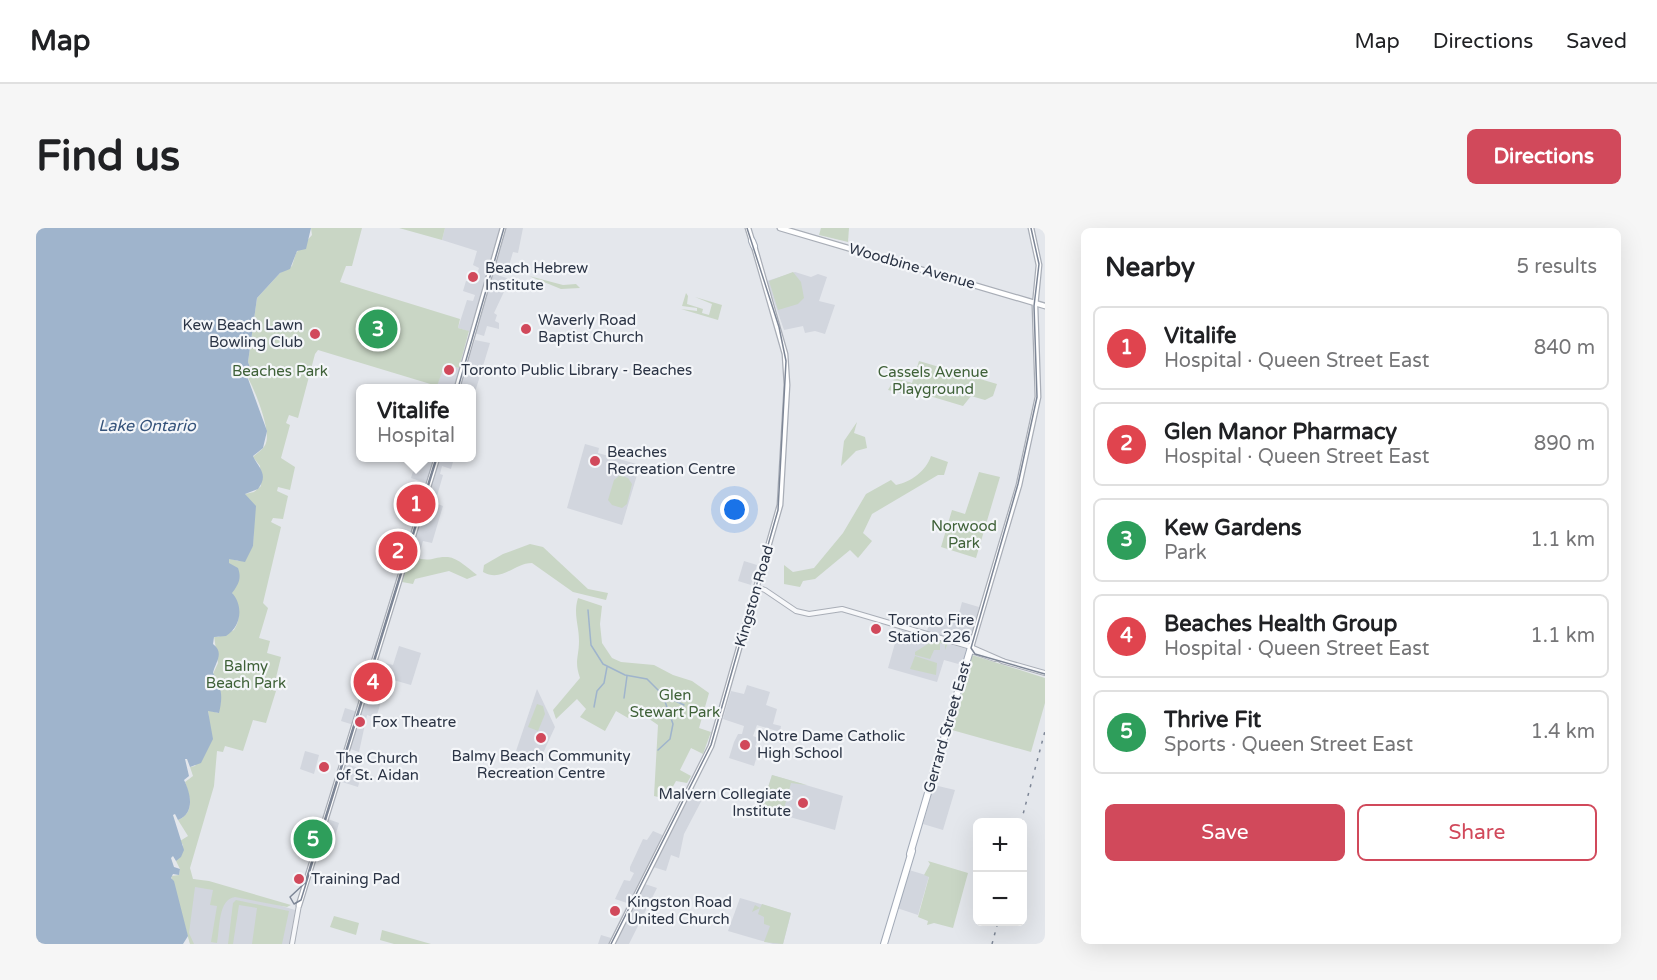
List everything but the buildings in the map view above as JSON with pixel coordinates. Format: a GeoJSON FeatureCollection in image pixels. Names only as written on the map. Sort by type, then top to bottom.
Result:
{"type":"FeatureCollection","features":[{"type":"Feature","properties":{"kind":"main road"},"geometry":{"type":"LineString","coordinates":[[458,384],[503,228]]}},
{"type":"Feature","properties":{"kind":"main road","name":"Kingston Road"},"geometry":{"type":"LineString","coordinates":[[612,944],[711,746],[780,505],[787,371],[780,329],[748,228]]}},
{"type":"Feature","properties":{"kind":"main road","name":"Woodbine Avenue"},"geometry":{"type":"LineString","coordinates":[[780,228],[1045,306]]}},
{"type":"Feature","properties":{"kind":"main road","name":"Gerrard Street East"},"geometry":{"type":"LineString","coordinates":[[884,944],[1019,485],[1037,400],[1035,303],[1039,265],[1032,228]]}},
{"type":"Feature","properties":{"kind":"main road"},"geometry":{"type":"LineString","coordinates":[[299,905],[436,462]]}},
{"type":"Feature","properties":{"kind":"street"},"geometry":{"type":"LineString","coordinates":[[755,587],[765,590],[796,611],[809,614],[842,609],[1045,673]]}},
{"type":"Feature","properties":{"kind":"street"},"geometry":{"type":"LineString","coordinates":[[292,944],[299,905]]}},
{"type":"Feature","properties":{"kind":"shaded area"},"geometry":{"type":"Polygon","coordinates":[[[445,228],[500,228],[497,239],[502,241],[506,228],[523,228],[518,253],[513,252],[508,269],[496,266],[494,274],[510,279],[494,313],[497,315],[495,321],[499,323],[499,329],[487,326],[484,336],[458,328],[467,300],[473,301],[475,295],[463,291],[466,281],[475,282],[479,268],[473,265],[477,251],[442,240],[445,228]]]}},
{"type":"Feature","properties":{"kind":"shaded area"},"geometry":{"type":"Polygon","coordinates":[[[795,272],[811,277],[818,274],[827,277],[819,301],[835,305],[825,334],[815,331],[805,333],[803,326],[784,330],[767,281],[795,272]]]}},
{"type":"Feature","properties":{"kind":"shaded area"},"geometry":{"type":"Polygon","coordinates":[[[475,340],[490,343],[476,389],[476,384],[437,384],[445,363],[465,370],[475,340]]]}},
{"type":"Feature","properties":{"kind":"shaded area"},"geometry":{"type":"Polygon","coordinates":[[[585,444],[599,448],[598,453],[640,465],[622,525],[567,508],[585,444]]]}},
{"type":"Feature","properties":{"kind":"shaded area"},"geometry":{"type":"Polygon","coordinates":[[[416,462],[453,462],[451,469],[442,466],[440,474],[443,475],[435,503],[443,506],[432,543],[423,541],[419,555],[410,553],[431,485],[411,478],[416,462]]]}},
{"type":"Feature","properties":{"kind":"shaded area"},"geometry":{"type":"Polygon","coordinates":[[[744,561],[757,565],[751,585],[738,581],[744,561]]]}},
{"type":"Feature","properties":{"kind":"shaded area"},"geometry":{"type":"Polygon","coordinates":[[[962,602],[979,607],[976,618],[963,615],[962,618],[958,617],[962,602]]]}},
{"type":"Feature","properties":{"kind":"shaded area"},"geometry":{"type":"Polygon","coordinates":[[[932,614],[974,626],[968,644],[927,631],[932,614]]]}},
{"type":"Feature","properties":{"kind":"shaded area"},"geometry":{"type":"Polygon","coordinates":[[[899,629],[966,649],[962,665],[944,660],[937,682],[888,668],[899,629]]]}},
{"type":"Feature","properties":{"kind":"shaded area"},"geometry":{"type":"Polygon","coordinates":[[[399,646],[421,653],[411,685],[383,677],[379,687],[385,689],[376,718],[367,715],[359,752],[350,749],[357,726],[341,721],[345,708],[361,713],[377,661],[393,665],[399,646]]]}},
{"type":"Feature","properties":{"kind":"shaded area"},"geometry":{"type":"Polygon","coordinates":[[[747,685],[770,692],[766,705],[777,709],[773,724],[781,726],[780,732],[757,725],[753,736],[758,738],[755,747],[759,749],[754,766],[729,758],[734,742],[738,734],[742,734],[744,726],[723,719],[731,691],[744,694],[747,685]]]}},
{"type":"Feature","properties":{"kind":"shaded area"},"geometry":{"type":"Polygon","coordinates":[[[537,689],[555,727],[539,762],[515,754],[537,689]]]}},
{"type":"Feature","properties":{"kind":"shaded area"},"geometry":{"type":"Polygon","coordinates":[[[305,751],[319,755],[314,774],[300,769],[305,751]]]}},
{"type":"Feature","properties":{"kind":"shaded area"},"geometry":{"type":"Polygon","coordinates":[[[346,764],[363,769],[358,787],[342,782],[346,764]]]}},
{"type":"Feature","properties":{"kind":"shaded area","name":"Malvern Collegiate Institute"},"geometry":{"type":"Polygon","coordinates":[[[772,775],[843,796],[835,830],[762,809],[772,775]]]}},
{"type":"Feature","properties":{"kind":"shaded area"},"geometry":{"type":"Polygon","coordinates":[[[934,785],[955,790],[943,830],[923,824],[934,785]]]}},
{"type":"Feature","properties":{"kind":"shaded area"},"geometry":{"type":"Polygon","coordinates":[[[693,789],[705,794],[684,834],[679,858],[671,855],[666,871],[653,867],[645,884],[657,888],[629,944],[598,944],[601,935],[611,938],[627,905],[615,899],[624,880],[630,881],[634,873],[630,871],[630,867],[643,839],[647,840],[653,831],[667,837],[693,789]]]}},
{"type":"Feature","properties":{"kind":"shaded area"},"geometry":{"type":"Polygon","coordinates":[[[307,819],[326,825],[328,819],[339,823],[331,850],[320,847],[323,835],[304,829],[307,819]]]}},
{"type":"Feature","properties":{"kind":"shaded area"},"geometry":{"type":"Polygon","coordinates":[[[909,870],[929,876],[918,915],[897,908],[909,870]]]}},
{"type":"Feature","properties":{"kind":"shaded area"},"geometry":{"type":"Polygon","coordinates":[[[171,879],[193,879],[295,910],[290,944],[190,944],[174,881],[171,879]]]}},
{"type":"Feature","properties":{"kind":"shaded area"},"geometry":{"type":"Polygon","coordinates":[[[740,898],[791,913],[783,944],[773,944],[728,931],[740,898]]]}},
{"type":"Feature","properties":{"kind":"green space"},"geometry":{"type":"Polygon","coordinates":[[[311,228],[362,228],[352,266],[346,266],[340,282],[460,319],[458,328],[469,331],[459,368],[445,364],[438,384],[430,384],[318,350],[315,354],[298,418],[289,415],[286,423],[290,425],[281,458],[295,467],[290,490],[278,487],[277,491],[288,496],[283,519],[273,518],[271,522],[281,527],[263,603],[268,608],[259,638],[270,641],[267,653],[281,657],[273,690],[276,691],[266,723],[253,720],[243,751],[225,746],[223,752],[217,751],[214,786],[190,868],[193,879],[209,881],[291,905],[287,907],[235,897],[229,899],[223,908],[217,943],[211,942],[217,906],[210,905],[213,890],[195,887],[189,933],[194,944],[190,944],[171,876],[179,875],[180,869],[176,861],[183,845],[180,841],[188,836],[178,820],[187,813],[190,804],[185,782],[193,776],[190,767],[195,766],[211,739],[208,710],[218,713],[220,708],[220,692],[213,674],[218,663],[214,636],[218,637],[234,630],[238,620],[236,602],[230,585],[229,558],[238,561],[253,546],[254,517],[245,494],[254,492],[261,486],[260,466],[253,457],[264,447],[267,437],[261,409],[247,376],[251,370],[248,362],[257,298],[280,273],[292,266],[296,253],[312,235],[311,228]]]}},
{"type":"Feature","properties":{"kind":"green space"},"geometry":{"type":"Polygon","coordinates":[[[399,228],[445,228],[442,240],[399,228]]]}},
{"type":"Feature","properties":{"kind":"green space"},"geometry":{"type":"Polygon","coordinates":[[[821,228],[849,228],[848,242],[819,235],[821,228]]]}},
{"type":"Feature","properties":{"kind":"green space"},"geometry":{"type":"Polygon","coordinates":[[[793,272],[801,282],[804,298],[798,304],[778,310],[769,281],[793,272]]]}},
{"type":"Feature","properties":{"kind":"green space"},"geometry":{"type":"Polygon","coordinates":[[[529,276],[563,285],[576,284],[580,288],[561,289],[529,276]]]}},
{"type":"Feature","properties":{"kind":"green space"},"geometry":{"type":"Polygon","coordinates":[[[686,293],[687,304],[703,309],[702,313],[709,315],[712,304],[695,297],[722,305],[718,320],[681,309],[697,311],[697,308],[682,306],[686,293]]]}},
{"type":"Feature","properties":{"kind":"green space","name":"Cassels Avenue Playground"},"geometry":{"type":"Polygon","coordinates":[[[919,361],[997,384],[993,396],[985,400],[971,396],[963,406],[903,388],[901,393],[888,390],[895,378],[912,383],[919,361]]]}},
{"type":"Feature","properties":{"kind":"green space"},"geometry":{"type":"Polygon","coordinates":[[[857,422],[854,433],[865,437],[867,448],[856,451],[841,466],[844,441],[857,422]]]}},
{"type":"Feature","properties":{"kind":"green space"},"geometry":{"type":"Polygon","coordinates":[[[931,456],[948,462],[944,475],[938,475],[872,514],[863,533],[872,541],[858,558],[850,550],[815,579],[803,581],[800,587],[784,584],[784,565],[793,572],[814,568],[843,533],[866,494],[891,480],[896,485],[902,484],[922,471],[931,456]]]}},
{"type":"Feature","properties":{"kind":"green space","name":"Norwood Park"},"geometry":{"type":"Polygon","coordinates":[[[979,472],[1000,477],[976,558],[941,547],[952,510],[965,514],[979,472]]]}},
{"type":"Feature","properties":{"kind":"green space"},"geometry":{"type":"Polygon","coordinates":[[[620,475],[628,478],[632,484],[627,504],[622,508],[612,505],[608,500],[614,480],[620,475]]]}},
{"type":"Feature","properties":{"kind":"green space"},"geometry":{"type":"Polygon","coordinates":[[[530,544],[543,547],[588,589],[608,593],[606,600],[573,592],[532,563],[502,574],[490,575],[483,572],[484,565],[503,554],[530,544]]]}},
{"type":"Feature","properties":{"kind":"green space"},"geometry":{"type":"Polygon","coordinates":[[[414,557],[456,559],[477,575],[467,579],[449,571],[415,579],[413,584],[402,582],[409,559],[414,557]]]}},
{"type":"Feature","properties":{"kind":"green space","name":"Glen Stewart Park"},"geometry":{"type":"Polygon","coordinates":[[[578,598],[602,606],[600,624],[602,643],[612,658],[621,662],[654,665],[673,675],[692,681],[709,693],[699,728],[711,732],[703,754],[691,748],[680,770],[691,776],[687,783],[676,781],[666,799],[654,796],[658,725],[639,712],[631,711],[628,718],[616,711],[605,731],[580,717],[586,709],[577,699],[556,719],[553,710],[580,678],[577,663],[579,641],[576,609],[578,598]]]}},
{"type":"Feature","properties":{"kind":"green space"},"geometry":{"type":"Polygon","coordinates":[[[936,639],[948,643],[945,650],[945,645],[940,643],[940,650],[934,650],[930,659],[915,655],[915,652],[936,639]]]}},
{"type":"Feature","properties":{"kind":"green space"},"geometry":{"type":"Polygon","coordinates":[[[972,655],[1045,678],[1045,703],[1031,752],[952,730],[972,655]]]}},
{"type":"Feature","properties":{"kind":"green space"},"geometry":{"type":"Polygon","coordinates":[[[915,656],[937,663],[936,675],[910,669],[915,656]]]}},
{"type":"Feature","properties":{"kind":"green space"},"geometry":{"type":"Polygon","coordinates":[[[537,704],[543,706],[545,714],[538,731],[528,727],[537,704]]]}},
{"type":"Feature","properties":{"kind":"green space"},"geometry":{"type":"Polygon","coordinates":[[[772,775],[807,785],[791,783],[782,816],[761,809],[772,775]]]}},
{"type":"Feature","properties":{"kind":"green space"},"geometry":{"type":"Polygon","coordinates":[[[928,861],[968,873],[953,928],[934,923],[927,925],[928,921],[918,917],[929,877],[924,875],[930,864],[928,861]]]}},
{"type":"Feature","properties":{"kind":"green space"},"geometry":{"type":"Polygon","coordinates":[[[236,900],[289,911],[282,944],[252,944],[257,908],[239,905],[233,944],[228,944],[233,903],[236,900]]]}},
{"type":"Feature","properties":{"kind":"green space"},"geometry":{"type":"Polygon","coordinates":[[[762,904],[791,913],[783,944],[764,942],[770,926],[764,924],[764,917],[758,914],[762,904]]]}},
{"type":"Feature","properties":{"kind":"green space"},"geometry":{"type":"Polygon","coordinates":[[[334,916],[359,923],[356,935],[330,927],[334,916]]]}},
{"type":"Feature","properties":{"kind":"green space"},"geometry":{"type":"Polygon","coordinates":[[[382,930],[431,944],[394,944],[380,940],[382,930]]]}},
{"type":"Feature","properties":{"kind":"water","name":"Lake Ontario"},"geometry":{"type":"Polygon","coordinates":[[[36,228],[311,228],[306,249],[297,251],[290,269],[280,273],[257,298],[248,362],[251,370],[247,376],[267,431],[263,448],[253,456],[262,472],[263,479],[258,489],[245,494],[256,506],[253,546],[245,562],[229,559],[229,563],[238,568],[240,575],[239,582],[232,593],[238,604],[238,622],[226,636],[214,637],[213,644],[217,647],[219,654],[213,673],[220,688],[221,702],[219,713],[208,711],[213,739],[201,763],[190,767],[185,759],[189,776],[184,780],[190,797],[189,808],[187,813],[178,820],[175,814],[173,815],[184,850],[176,861],[173,856],[171,858],[174,867],[180,869],[179,875],[173,874],[171,878],[174,881],[188,936],[183,944],[36,944],[36,228]]]}},
{"type":"Feature","properties":{"kind":"waterway"},"geometry":{"type":"LineString","coordinates":[[588,610],[591,645],[603,664],[625,675],[647,679],[663,695],[684,705]]}},
{"type":"Feature","properties":{"kind":"waterway"},"geometry":{"type":"LineString","coordinates":[[594,707],[597,691],[604,683],[607,667]]}},
{"type":"Feature","properties":{"kind":"waterway"},"geometry":{"type":"LineString","coordinates":[[624,698],[627,676]]}},
{"type":"Feature","properties":{"kind":"waterway"},"geometry":{"type":"LineString","coordinates":[[658,750],[670,739],[673,724],[663,696]]}},
{"type":"Feature","properties":{"kind":"tram line"},"geometry":{"type":"LineString","coordinates":[[459,384],[504,228]]}},
{"type":"Feature","properties":{"kind":"tram line"},"geometry":{"type":"LineString","coordinates":[[611,944],[711,745],[778,510],[786,361],[779,327],[747,228]]}},
{"type":"Feature","properties":{"kind":"tram line"},"geometry":{"type":"LineString","coordinates":[[1031,228],[1039,264],[1034,306],[1037,397],[1018,484],[971,648],[975,654],[1045,674]]}},
{"type":"Feature","properties":{"kind":"tram line"},"geometry":{"type":"LineString","coordinates":[[435,462],[305,883],[290,897],[294,904],[301,900],[436,462]]}},
{"type":"Feature","properties":{"kind":"railway"},"geometry":{"type":"LineString","coordinates":[[1022,818],[1045,731]]}},
{"type":"Feature","properties":{"kind":"railway"},"geometry":{"type":"LineString","coordinates":[[992,944],[997,926]]}},
{"type":"Feature","properties":{"kind":"place","name":"Beach Hebrew Institute"},"geometry":{"type":"Point","coordinates":[473,277]}},
{"type":"Feature","properties":{"kind":"place","name":"Kew Gardens"},"geometry":{"type":"Point","coordinates":[378,329]}},
{"type":"Feature","properties":{"kind":"place","name":"Waverly Road Baptist Church"},"geometry":{"type":"Point","coordinates":[526,329]}},
{"type":"Feature","properties":{"kind":"place","name":"Kew Beach Lawn Bowling Club"},"geometry":{"type":"Point","coordinates":[315,334]}},
{"type":"Feature","properties":{"kind":"place","name":"Toronto Public Library - Beaches"},"geometry":{"type":"Point","coordinates":[449,370]}},
{"type":"Feature","properties":{"kind":"place","name":"Beaches Recreation Centre"},"geometry":{"type":"Point","coordinates":[595,461]}},
{"type":"Feature","properties":{"kind":"place","name":"Vitalife"},"geometry":{"type":"Point","coordinates":[416,504]}},
{"type":"Feature","properties":{"kind":"place","name":"Glen Manor Pharmacy"},"geometry":{"type":"Point","coordinates":[398,551]}},
{"type":"Feature","properties":{"kind":"place","name":"Toronto Fire Station 226"},"geometry":{"type":"Point","coordinates":[876,629]}},
{"type":"Feature","properties":{"kind":"place","name":"Beaches Health Group"},"geometry":{"type":"Point","coordinates":[373,682]}},
{"type":"Feature","properties":{"kind":"place","name":"Fox Theatre"},"geometry":{"type":"Point","coordinates":[360,722]}},
{"type":"Feature","properties":{"kind":"place","name":"Balmy Beach Community Recreation Centre"},"geometry":{"type":"Point","coordinates":[541,738]}},
{"type":"Feature","properties":{"kind":"place","name":"Notre Dame Catholic High School"},"geometry":{"type":"Point","coordinates":[745,745]}},
{"type":"Feature","properties":{"kind":"place","name":"The Church of St. Aidan"},"geometry":{"type":"Point","coordinates":[324,767]}},
{"type":"Feature","properties":{"kind":"place","name":"Malvern Collegiate Institute"},"geometry":{"type":"Point","coordinates":[803,803]}},
{"type":"Feature","properties":{"kind":"place","name":"Thrive Fit"},"geometry":{"type":"Point","coordinates":[313,839]}},
{"type":"Feature","properties":{"kind":"place","name":"Training Pad"},"geometry":{"type":"Point","coordinates":[299,879]}},
{"type":"Feature","properties":{"kind":"place","name":"Kingston Road United Church"},"geometry":{"type":"Point","coordinates":[615,911]}},
{"type":"Feature","properties":{"kind":"park label","name":"Beaches Park"},"geometry":{"type":"Point","coordinates":[280,371]}},
{"type":"Feature","properties":{"kind":"park label","name":"Balmy Beach Park"},"geometry":{"type":"Point","coordinates":[246,674]}}]}
